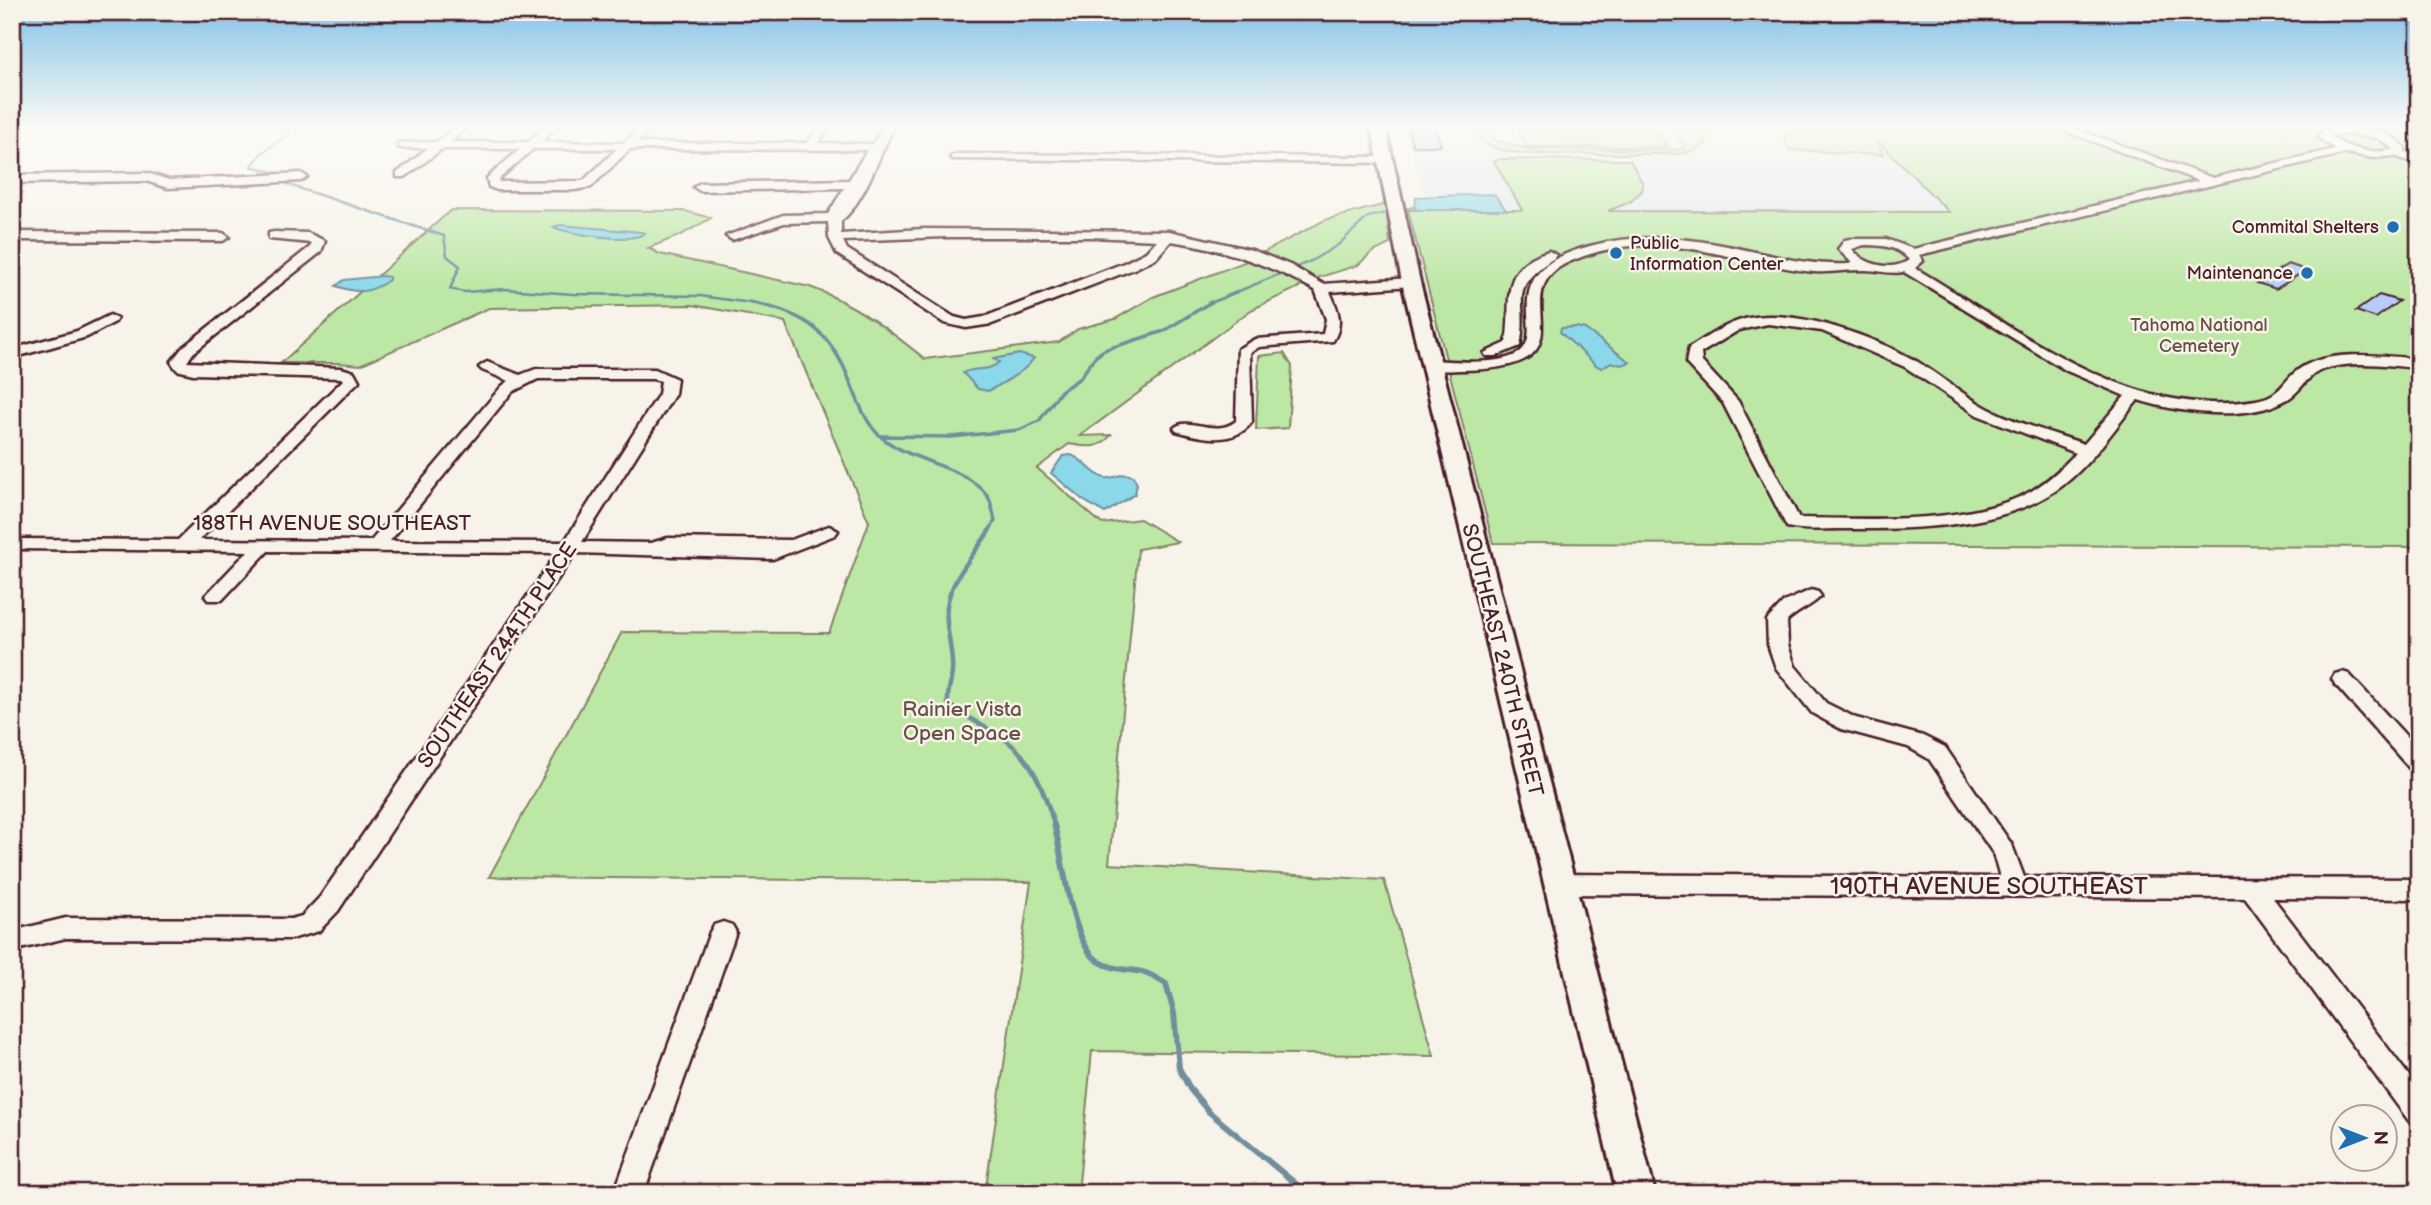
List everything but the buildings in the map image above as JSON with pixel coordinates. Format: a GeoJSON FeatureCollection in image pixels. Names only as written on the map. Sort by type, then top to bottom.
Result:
{"type":"FeatureCollection","features":[{"type":"Feature","properties":{"kind":"main road","name":"SOUTHEAST 240TH STREET"},"geometry":{"type":"LineString","coordinates":[[1391,181],[1410,282],[1636,1193]]}},
{"type":"Feature","properties":{"kind":"street"},"geometry":{"type":"LineString","coordinates":[[160,181],[168,184],[220,181]]}},
{"type":"Feature","properties":{"kind":"street"},"geometry":{"type":"LineString","coordinates":[[493,181],[493,184],[510,186],[583,185],[591,181]]}},
{"type":"Feature","properties":{"kind":"street"},"geometry":{"type":"LineString","coordinates":[[732,236],[783,219],[836,218],[844,213],[858,181]]}},
{"type":"Feature","properties":{"kind":"street"},"geometry":{"type":"LineString","coordinates":[[1906,250],[2180,181]]}},
{"type":"Feature","properties":{"kind":"street"},"geometry":{"type":"LineString","coordinates":[[1865,265],[1846,253],[1846,246],[1872,241],[1906,250],[2214,181]]}},
{"type":"Feature","properties":{"kind":"street"},"geometry":{"type":"LineString","coordinates":[[701,187],[856,184]]}},
{"type":"Feature","properties":{"kind":"street"},"geometry":{"type":"LineString","coordinates":[[836,218],[835,238],[842,251],[949,320],[966,324],[986,321],[1129,266],[1151,255],[1169,236]]}},
{"type":"Feature","properties":{"kind":"street"},"geometry":{"type":"LineString","coordinates":[[835,238],[890,233],[1002,239],[1169,236],[1219,245],[1289,269],[1321,288],[1410,282]]}},
{"type":"Feature","properties":{"kind":"street"},"geometry":{"type":"LineString","coordinates":[[12,236],[223,237]]}},
{"type":"Feature","properties":{"kind":"street"},"geometry":{"type":"LineString","coordinates":[[184,544],[351,381],[349,375],[341,373],[193,369],[182,367],[179,362],[188,350],[316,249],[319,241],[308,237],[274,236]]}},
{"type":"Feature","properties":{"kind":"street"},"geometry":{"type":"LineString","coordinates":[[1471,358],[1513,346],[1516,337],[1515,286],[1523,273],[1553,253],[1607,239],[1674,237],[1727,243],[1803,260],[1835,261],[1850,257]]}},
{"type":"Feature","properties":{"kind":"street"},"geometry":{"type":"LineString","coordinates":[[1429,358],[1513,360],[1527,354],[1537,335],[1533,293],[1539,277],[1568,257],[1603,247],[1675,243],[1727,249],[1817,268],[1865,265],[1886,269],[1906,268],[1915,263],[1906,250]]}},
{"type":"Feature","properties":{"kind":"street"},"geometry":{"type":"LineString","coordinates":[[1906,268],[2029,345],[2082,372],[2135,394],[2195,406],[2226,408],[2258,405],[2278,399],[2291,389],[2303,373],[2326,363],[2365,361],[2419,364]]}},
{"type":"Feature","properties":{"kind":"street"},"geometry":{"type":"LineString","coordinates":[[1182,428],[1203,432],[1238,429],[1244,422],[1243,352],[1250,345],[1265,341],[1301,342],[1328,338],[1333,331],[1332,312],[1321,288]]}},
{"type":"Feature","properties":{"kind":"street"},"geometry":{"type":"LineString","coordinates":[[1514,313],[1533,314]]}},
{"type":"Feature","properties":{"kind":"street"},"geometry":{"type":"LineString","coordinates":[[12,354],[82,334],[110,319]]}},
{"type":"Feature","properties":{"kind":"street"},"geometry":{"type":"LineString","coordinates":[[2086,451],[1983,412],[1910,364],[1826,328],[1788,320],[1750,322],[1696,348],[1694,363],[1730,401],[1793,523],[1871,525],[1982,512],[2020,502],[2050,487],[2086,451],[2135,394]]}},
{"type":"Feature","properties":{"kind":"street"},"geometry":{"type":"LineString","coordinates":[[487,367],[520,380]]}},
{"type":"Feature","properties":{"kind":"street","name":"SOUTHEAST 244TH PLACE"},"geometry":{"type":"LineString","coordinates":[[12,941],[66,928],[291,929],[310,923],[329,905],[570,547],[667,394],[669,379],[655,374],[536,374],[520,380]]}},
{"type":"Feature","properties":{"kind":"street"},"geometry":{"type":"LineString","coordinates":[[376,546],[506,389],[520,380]]}},
{"type":"Feature","properties":{"kind":"street","name":"188TH AVENUE SOUTHEAST"},"geometry":{"type":"LineString","coordinates":[[12,544],[652,548],[668,543],[792,545],[829,531]]}},
{"type":"Feature","properties":{"kind":"street"},"geometry":{"type":"LineString","coordinates":[[215,596],[264,545]]}},
{"type":"Feature","properties":{"kind":"street"},"geometry":{"type":"LineString","coordinates":[[1811,596],[1791,606],[1777,620],[1778,645],[1786,668],[1819,708],[1849,724],[1915,741],[1937,753],[2004,850],[2015,886]]}},
{"type":"Feature","properties":{"kind":"street"},"geometry":{"type":"LineString","coordinates":[[2342,679],[2419,764]]}},
{"type":"Feature","properties":{"kind":"street","name":"190TH AVENUE SOUTHEAST"},"geometry":{"type":"LineString","coordinates":[[1559,884],[2419,889]]}},
{"type":"Feature","properties":{"kind":"street"},"geometry":{"type":"LineString","coordinates":[[2251,887],[2419,1112]]}},
{"type":"Feature","properties":{"kind":"street"},"geometry":{"type":"LineString","coordinates":[[629,1193],[723,932]]}},
{"type":"Feature","properties":{"kind":"shaded area"},"geometry":{"type":"Polygon","coordinates":[[[1421,181],[1919,181],[1950,212],[1429,210],[1421,181]]]}},
{"type":"Feature","properties":{"kind":"green space","name":"Tahoma National Cemetery"},"geometry":{"type":"Polygon","coordinates":[[[1506,181],[1642,181],[1642,191],[1630,202],[1608,211],[1949,212],[1918,181],[2419,181],[2419,547],[1493,543],[1408,210],[1522,210],[1506,181]]]}},
{"type":"Feature","properties":{"kind":"green space","name":"Rainier Vista Open Space"},"geometry":{"type":"Polygon","coordinates":[[[1386,204],[1390,244],[1371,253],[1358,265],[1320,277],[1251,310],[1080,436],[1111,435],[1102,443],[1092,446],[1069,444],[1037,468],[1102,524],[1140,519],[1178,542],[1138,549],[1109,864],[1384,880],[1434,1056],[1092,1051],[1078,1193],[985,1193],[1031,882],[489,877],[622,632],[829,633],[869,522],[785,322],[693,305],[489,308],[360,365],[281,363],[451,210],[685,211],[711,218],[681,235],[648,248],[660,254],[810,287],[826,293],[856,309],[925,359],[1059,342],[1078,329],[1115,319],[1153,297],[1247,261],[1325,220],[1386,204]]]}},
{"type":"Feature","properties":{"kind":"green space"},"geometry":{"type":"Polygon","coordinates":[[[1284,353],[1292,366],[1288,428],[1256,430],[1259,356],[1284,353]]]}},
{"type":"Feature","properties":{"kind":"water"},"geometry":{"type":"Polygon","coordinates":[[[1495,195],[1506,210],[1417,210],[1414,207],[1416,197],[1495,195]]]}},
{"type":"Feature","properties":{"kind":"water"},"geometry":{"type":"Polygon","coordinates":[[[560,225],[645,233],[628,238],[600,237],[553,227],[560,225]]]}},
{"type":"Feature","properties":{"kind":"water"},"geometry":{"type":"Polygon","coordinates":[[[389,277],[389,280],[370,290],[357,291],[336,286],[344,280],[389,277]]]}},
{"type":"Feature","properties":{"kind":"water"},"geometry":{"type":"Polygon","coordinates":[[[1561,328],[1585,329],[1630,362],[1622,365],[1611,362],[1602,368],[1597,366],[1560,332],[1561,328]]]}},
{"type":"Feature","properties":{"kind":"water"},"geometry":{"type":"Polygon","coordinates":[[[1019,354],[1034,358],[1020,372],[988,391],[978,389],[963,373],[990,367],[999,362],[993,359],[1019,354]]]}},
{"type":"Feature","properties":{"kind":"water"},"geometry":{"type":"Polygon","coordinates":[[[1071,455],[1105,478],[1125,474],[1133,476],[1137,484],[1135,494],[1105,513],[1083,500],[1051,473],[1063,456],[1071,455]]]}},
{"type":"Feature","properties":{"kind":"waterway"},"geometry":{"type":"LineString","coordinates":[[284,181],[444,236],[447,256],[460,266],[450,289],[465,292],[505,289],[573,294],[700,296],[756,304]]}},
{"type":"Feature","properties":{"kind":"waterway"},"geometry":{"type":"LineString","coordinates":[[1208,304],[1311,261],[1338,245],[1368,217],[1414,207]]}},
{"type":"Feature","properties":{"kind":"waterway"},"geometry":{"type":"LineString","coordinates":[[749,302],[756,304]]}},
{"type":"Feature","properties":{"kind":"waterway"},"geometry":{"type":"LineString","coordinates":[[881,436],[951,437],[1019,430],[1039,421],[1061,391],[1080,378],[1095,357],[1104,350],[1164,331],[1211,302]]}},
{"type":"Feature","properties":{"kind":"waterway"},"geometry":{"type":"LineString","coordinates":[[756,304],[801,319],[825,338],[843,366],[868,421],[888,442],[977,484],[990,501],[995,521],[988,533]]}},
{"type":"Feature","properties":{"kind":"waterway"},"geometry":{"type":"LineString","coordinates":[[989,531],[958,576],[949,596],[946,614],[952,664],[948,704],[1004,739],[1023,757],[1037,778],[1055,827]]}},
{"type":"Feature","properties":{"kind":"waterway"},"geometry":{"type":"LineString","coordinates":[[1054,825],[1075,920],[1090,953],[1105,965],[1145,973],[1166,984],[1174,1013],[1179,1068],[1190,1089],[1209,1112],[1307,1193]]}},
{"type":"Feature","properties":{"kind":"place","name":"Commital Shelters"},"geometry":{"type":"Point","coordinates":[2393,227]}},
{"type":"Feature","properties":{"kind":"place","name":"Public Information Center"},"geometry":{"type":"Point","coordinates":[1616,253]}},
{"type":"Feature","properties":{"kind":"place","name":"Maintenance"},"geometry":{"type":"Point","coordinates":[2307,273]}}]}
